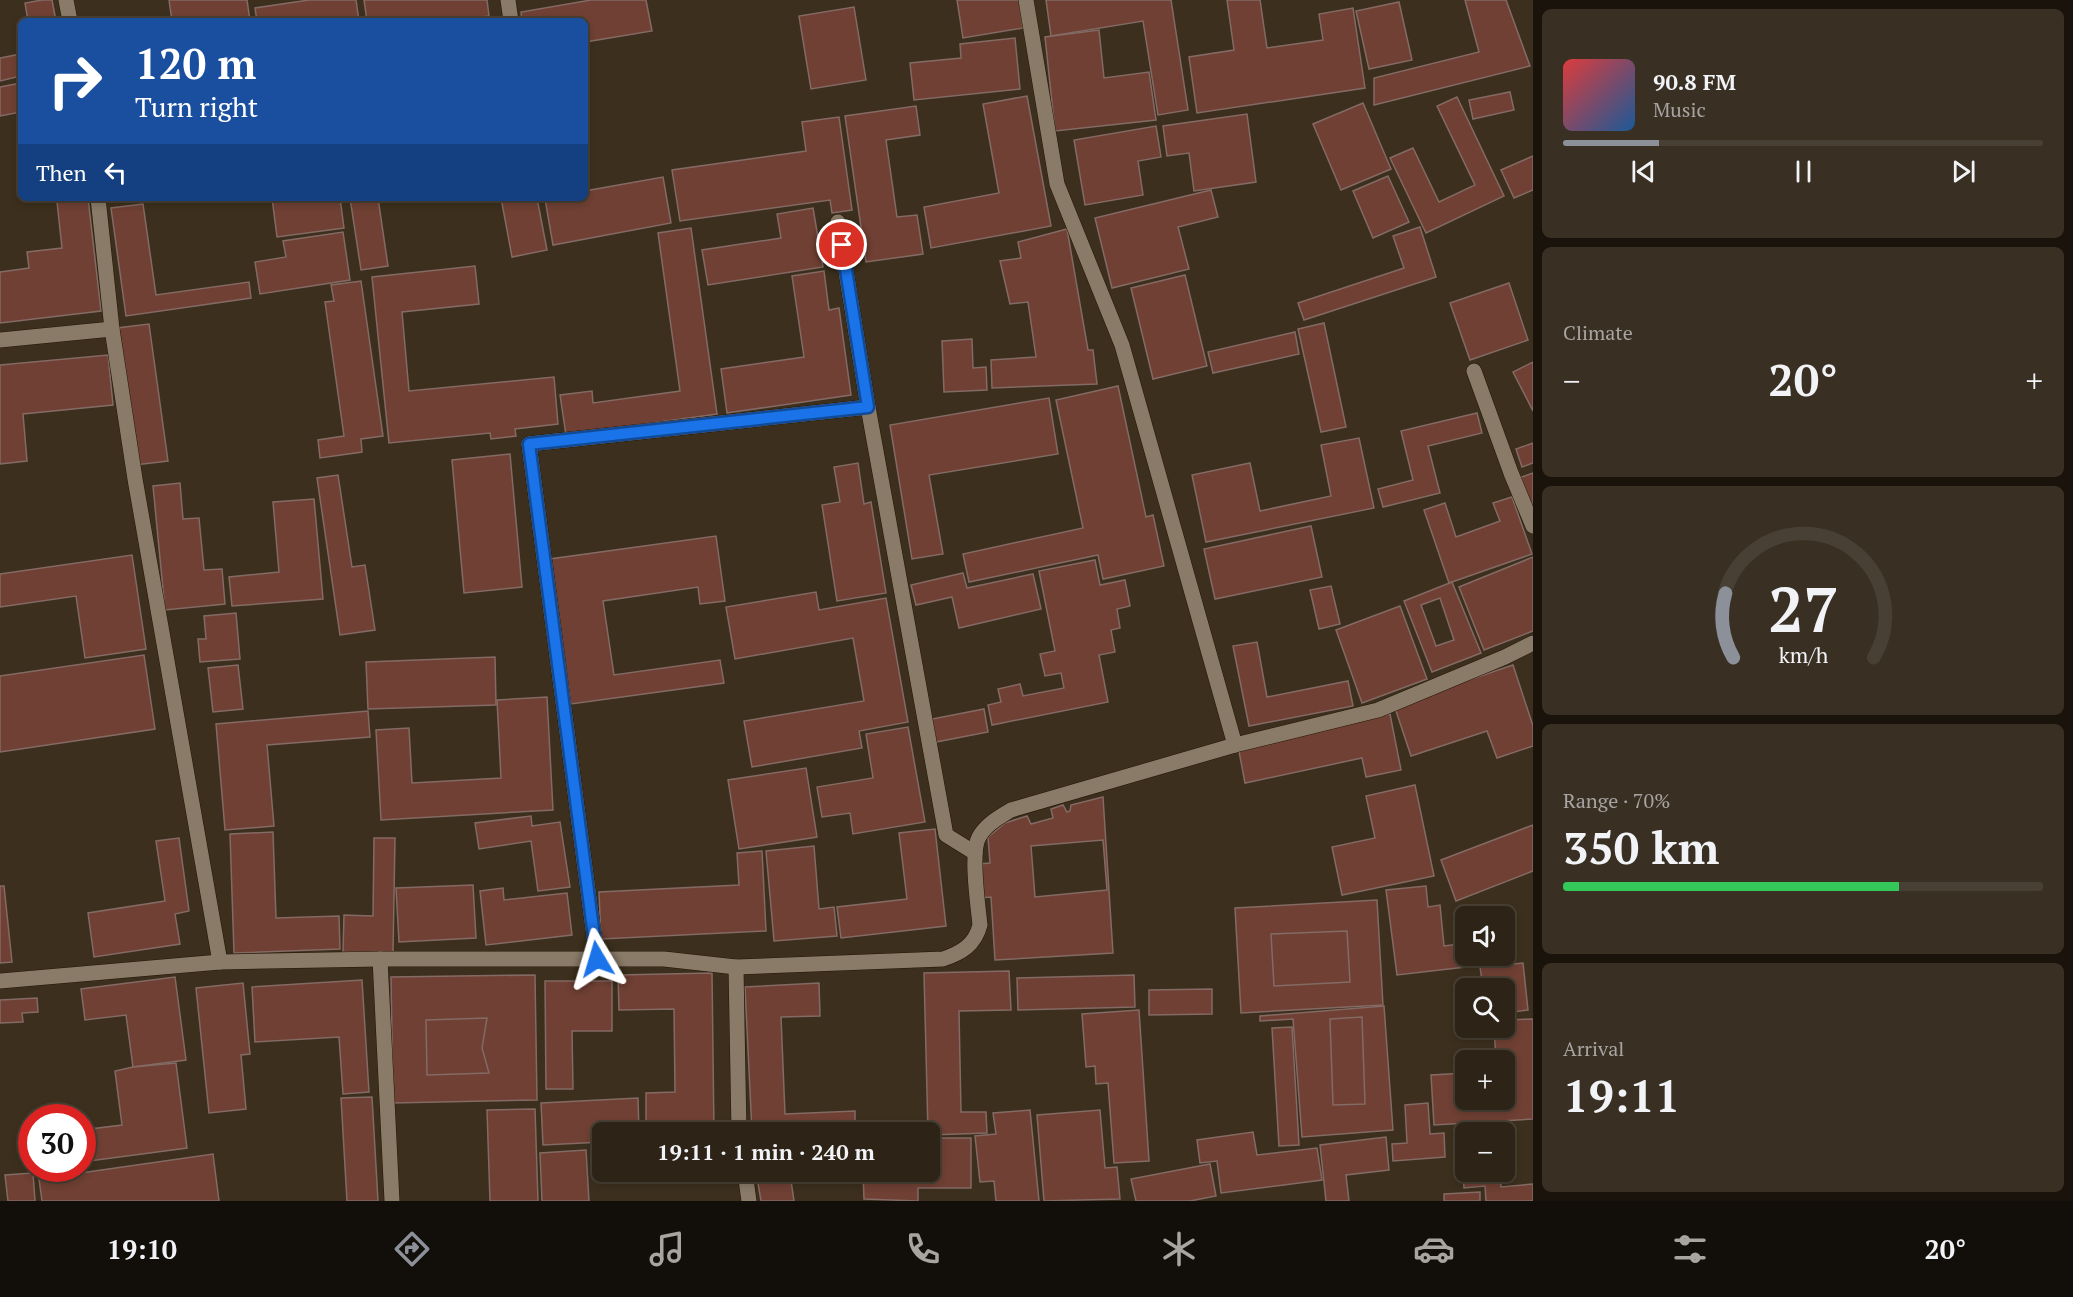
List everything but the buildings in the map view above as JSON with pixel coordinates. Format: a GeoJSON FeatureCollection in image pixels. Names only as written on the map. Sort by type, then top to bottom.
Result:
{"type":"FeatureCollection","features":[{"type":"Feature","properties":{"kind":"street"},"geometry":{"type":"LineString","coordinates":[[66,0],[69,18]]}},
{"type":"Feature","properties":{"kind":"street"},"geometry":{"type":"LineString","coordinates":[[508,0],[511,18]]}},
{"type":"Feature","properties":{"kind":"street"},"geometry":{"type":"LineString","coordinates":[[1026,0],[1057,184],[1122,345],[1235,745]]}},
{"type":"Feature","properties":{"kind":"street"},"geometry":{"type":"LineString","coordinates":[[98,201],[112,329],[135,479],[220,962]]}},
{"type":"Feature","properties":{"kind":"street"},"geometry":{"type":"LineString","coordinates":[[838,222],[868,407],[946,835],[975,853]]}},
{"type":"Feature","properties":{"kind":"street"},"geometry":{"type":"LineString","coordinates":[[0,340],[112,329]]}},
{"type":"Feature","properties":{"kind":"street"},"geometry":{"type":"LineString","coordinates":[[1474,371],[1533,526]]}},
{"type":"Feature","properties":{"kind":"street"},"geometry":{"type":"LineString","coordinates":[[597,959],[529,444],[868,407]]}},
{"type":"Feature","properties":{"kind":"street"},"geometry":{"type":"LineString","coordinates":[[0,981],[220,962],[380,959],[664,959],[736,967],[943,959],[971,944],[978,934],[980,925],[975,853],[978,838],[987,826],[1011,810],[1235,745],[1378,710],[1533,643]]}},
{"type":"Feature","properties":{"kind":"street"},"geometry":{"type":"LineString","coordinates":[[380,959],[392,1201]]}},
{"type":"Feature","properties":{"kind":"street"},"geometry":{"type":"LineString","coordinates":[[736,967],[739,1122]]}},
{"type":"Feature","properties":{"kind":"street"},"geometry":{"type":"LineString","coordinates":[[746,1182],[749,1201]]}},
{"type":"Feature","properties":{"kind":"route"},"geometry":{"type":"LineString","coordinates":[[597,959],[529,444],[868,407],[842,245]]}}]}
